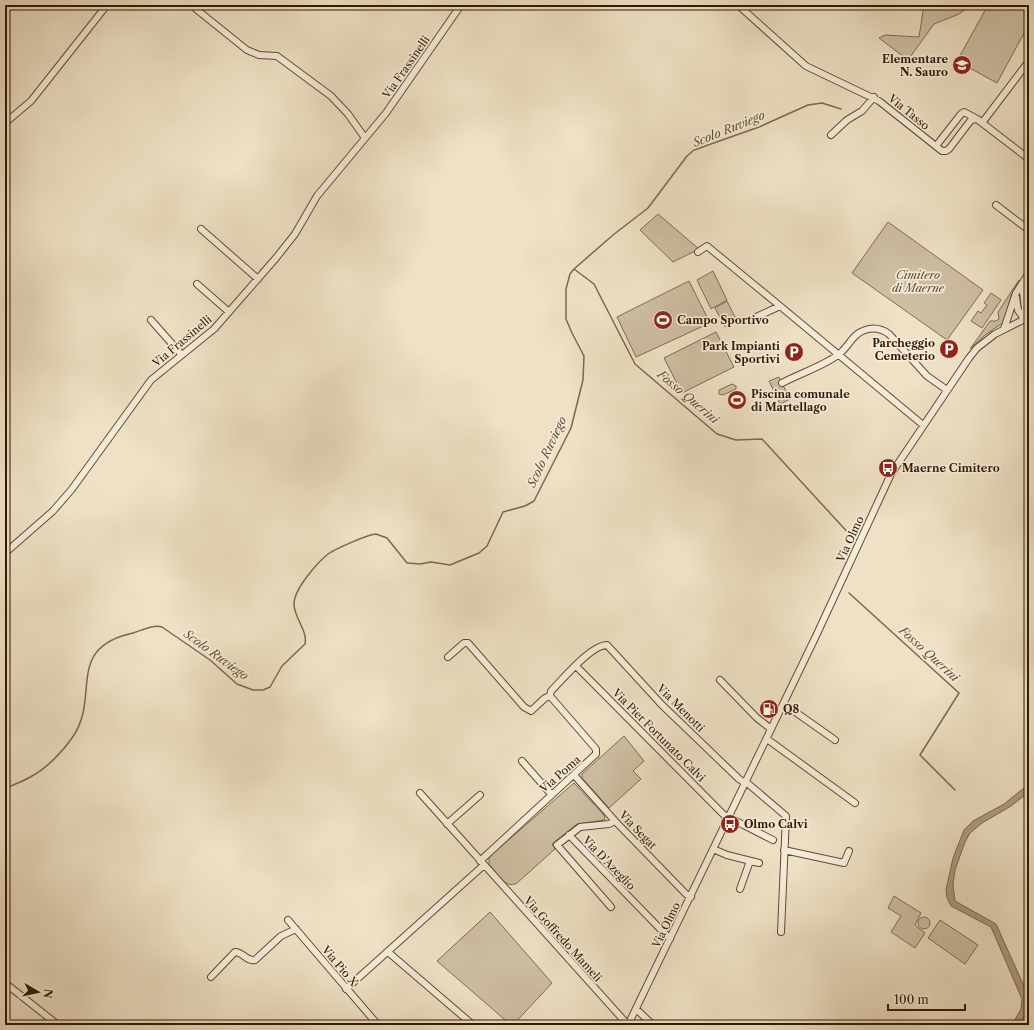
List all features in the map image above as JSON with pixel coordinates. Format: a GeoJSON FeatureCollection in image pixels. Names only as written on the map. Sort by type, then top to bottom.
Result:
{"type":"FeatureCollection","features":[{"type":"Feature","properties":{"kind":"street"},"geometry":{"type":"LineString","coordinates":[[5,122],[31,101],[107,5]]}},
{"type":"Feature","properties":{"kind":"street"},"geometry":{"type":"LineString","coordinates":[[190,5],[247,50],[259,55],[277,56],[330,96],[348,114],[365,138]]}},
{"type":"Feature","properties":{"kind":"street","name":"Via Frassinelli"},"geometry":{"type":"LineString","coordinates":[[5,553],[64,500],[139,394],[163,369],[214,329],[258,279],[294,234],[317,196],[386,113],[461,5]]}},
{"type":"Feature","properties":{"kind":"street","name":"Via Tasso"},"geometry":{"type":"LineString","coordinates":[[738,5],[806,66],[871,96],[936,146]]}},
{"type":"Feature","properties":{"kind":"street"},"geometry":{"type":"LineString","coordinates":[[980,121],[1029,61]]}},
{"type":"Feature","properties":{"kind":"street"},"geometry":{"type":"LineString","coordinates":[[831,135],[847,120],[862,111],[871,96]]}},
{"type":"Feature","properties":{"kind":"street"},"geometry":{"type":"LineString","coordinates":[[980,121],[970,120],[946,151],[936,146],[961,114],[969,113],[980,121],[1029,159]]}},
{"type":"Feature","properties":{"kind":"street"},"geometry":{"type":"LineString","coordinates":[[996,205],[1029,230]]}},
{"type":"Feature","properties":{"kind":"street"},"geometry":{"type":"LineString","coordinates":[[202,228],[258,279]]}},
{"type":"Feature","properties":{"kind":"street"},"geometry":{"type":"LineString","coordinates":[[698,252],[707,246],[840,354],[923,425]]}},
{"type":"Feature","properties":{"kind":"street"},"geometry":{"type":"LineString","coordinates":[[1026,318],[1023,292],[1028,274]]}},
{"type":"Feature","properties":{"kind":"street"},"geometry":{"type":"LineString","coordinates":[[1004,329],[1016,294],[1028,274]]}},
{"type":"Feature","properties":{"kind":"street"},"geometry":{"type":"LineString","coordinates":[[1025,283],[1029,297]]}},
{"type":"Feature","properties":{"kind":"street"},"geometry":{"type":"LineString","coordinates":[[197,284],[229,312]]}},
{"type":"Feature","properties":{"kind":"street"},"geometry":{"type":"LineString","coordinates":[[1016,294],[1018,310],[1026,318]]}},
{"type":"Feature","properties":{"kind":"street"},"geometry":{"type":"LineString","coordinates":[[752,319],[780,306]]}},
{"type":"Feature","properties":{"kind":"street","name":"Via Olmo"},"geometry":{"type":"LineString","coordinates":[[628,1025],[784,704],[891,474],[977,348],[1004,329],[1026,318]]}},
{"type":"Feature","properties":{"kind":"street"},"geometry":{"type":"LineString","coordinates":[[151,320],[181,354]]}},
{"type":"Feature","properties":{"kind":"street"},"geometry":{"type":"LineString","coordinates":[[782,382],[840,354],[860,332],[868,329],[881,330],[892,338],[927,376],[947,390]]}},
{"type":"Feature","properties":{"kind":"street"},"geometry":{"type":"LineString","coordinates":[[448,657],[464,643],[468,643],[529,711],[533,710],[545,698],[550,696],[551,691],[576,666]]}},
{"type":"Feature","properties":{"kind":"street","name":"Via Menotti"},"geometry":{"type":"LineString","coordinates":[[576,666],[598,647],[605,644],[609,646],[662,705],[739,780],[746,783],[786,816],[784,850]]}},
{"type":"Feature","properties":{"kind":"street","name":"Via Pier Fortunato Calvi"},"geometry":{"type":"LineString","coordinates":[[576,666],[729,818]]}},
{"type":"Feature","properties":{"kind":"street"},"geometry":{"type":"LineString","coordinates":[[720,680],[757,718],[771,729]]}},
{"type":"Feature","properties":{"kind":"street","name":"Via Poma"},"geometry":{"type":"LineString","coordinates":[[346,989],[388,952],[482,863],[551,794],[594,757],[597,752],[550,696]]}},
{"type":"Feature","properties":{"kind":"street"},"geometry":{"type":"LineString","coordinates":[[784,704],[835,740]]}},
{"type":"Feature","properties":{"kind":"street"},"geometry":{"type":"LineString","coordinates":[[767,739],[855,803]]}},
{"type":"Feature","properties":{"kind":"street"},"geometry":{"type":"LineString","coordinates":[[522,761],[551,794]]}},
{"type":"Feature","properties":{"kind":"street","name":"Via Segat"},"geometry":{"type":"LineString","coordinates":[[574,775],[615,821],[690,897]]}},
{"type":"Feature","properties":{"kind":"street","name":"Via Goffredo Mameli"},"geometry":{"type":"LineString","coordinates":[[420,793],[628,1025]]}},
{"type":"Feature","properties":{"kind":"street"},"geometry":{"type":"LineString","coordinates":[[447,824],[480,795]]}},
{"type":"Feature","properties":{"kind":"street"},"geometry":{"type":"LineString","coordinates":[[729,818],[773,840]]}},
{"type":"Feature","properties":{"kind":"street","name":"Via D'Azeglio"},"geometry":{"type":"LineString","coordinates":[[615,821],[609,824],[580,827],[569,835],[670,939]]}},
{"type":"Feature","properties":{"kind":"street"},"geometry":{"type":"LineString","coordinates":[[569,835],[558,844],[558,848],[611,907]]}},
{"type":"Feature","properties":{"kind":"street"},"geometry":{"type":"LineString","coordinates":[[714,849],[759,863]]}},
{"type":"Feature","properties":{"kind":"street"},"geometry":{"type":"LineString","coordinates":[[781,932],[784,850],[844,863],[849,851]]}},
{"type":"Feature","properties":{"kind":"street"},"geometry":{"type":"LineString","coordinates":[[740,888],[750,861]]}},
{"type":"Feature","properties":{"kind":"street","name":"Via Pio X"},"geometry":{"type":"LineString","coordinates":[[288,920],[378,1025]]}},
{"type":"Feature","properties":{"kind":"street"},"geometry":{"type":"LineString","coordinates":[[211,977],[235,952],[239,952],[249,960],[255,960],[273,943],[289,931],[296,930]]}},
{"type":"Feature","properties":{"kind":"street"},"geometry":{"type":"LineString","coordinates":[[388,952],[473,1025]]}},
{"type":"Feature","properties":{"kind":"street"},"geometry":{"type":"LineString","coordinates":[[5,983],[58,1025]]}},
{"type":"Feature","properties":{"kind":"street"},"geometry":{"type":"LineString","coordinates":[[636,1009],[653,1025]]}},
{"type":"Feature","properties":{"kind":"green space"},"geometry":{"type":"Polygon","coordinates":[[[924,5],[971,5],[959,14],[934,24],[908,60],[879,38],[885,35],[919,37],[924,5]]]}},
{"type":"Feature","properties":{"kind":"green space"},"geometry":{"type":"Polygon","coordinates":[[[988,5],[1022,5],[1029,9],[1029,24],[997,83],[957,61],[988,5]]]}},
{"type":"Feature","properties":{"kind":"green space"},"geometry":{"type":"Polygon","coordinates":[[[658,214],[699,249],[673,262],[640,230],[658,214]]]}},
{"type":"Feature","properties":{"kind":"green space","name":"Cimitero di Maerne"},"geometry":{"type":"Polygon","coordinates":[[[888,222],[983,290],[947,340],[852,273],[888,222]]]}},
{"type":"Feature","properties":{"kind":"green space"},"geometry":{"type":"Polygon","coordinates":[[[713,271],[727,300],[711,309],[697,280],[713,271]]]}},
{"type":"Feature","properties":{"kind":"green space"},"geometry":{"type":"Polygon","coordinates":[[[1019,280],[1011,296],[1004,322],[985,335],[970,349],[990,321],[996,321],[999,319],[998,312],[1019,280]]]}},
{"type":"Feature","properties":{"kind":"green space","name":"Campo Sportivo"},"geometry":{"type":"Polygon","coordinates":[[[689,281],[710,323],[636,357],[617,317],[689,281]]]}},
{"type":"Feature","properties":{"kind":"green space"},"geometry":{"type":"Polygon","coordinates":[[[991,293],[1001,300],[982,328],[971,321],[978,311],[981,313],[987,305],[984,303],[991,293]]]}},
{"type":"Feature","properties":{"kind":"green space"},"geometry":{"type":"Polygon","coordinates":[[[727,301],[737,321],[725,327],[715,308],[727,301]]]}},
{"type":"Feature","properties":{"kind":"green space"},"geometry":{"type":"Polygon","coordinates":[[[716,332],[734,367],[682,393],[664,358],[716,332]]]}},
{"type":"Feature","properties":{"kind":"green space"},"geometry":{"type":"Polygon","coordinates":[[[779,377],[790,399],[780,404],[769,381],[779,377]]]}},
{"type":"Feature","properties":{"kind":"green space"},"geometry":{"type":"Polygon","coordinates":[[[732,384],[736,386],[736,389],[723,395],[719,394],[719,390],[732,384]]]}},
{"type":"Feature","properties":{"kind":"green space"},"geometry":{"type":"Polygon","coordinates":[[[624,736],[644,761],[633,771],[641,779],[609,808],[582,778],[582,774],[624,736]]]}},
{"type":"Feature","properties":{"kind":"green space"},"geometry":{"type":"Polygon","coordinates":[[[574,783],[604,815],[605,820],[577,824],[552,844],[555,849],[517,883],[513,885],[505,882],[489,864],[489,857],[574,783]]]}},
{"type":"Feature","properties":{"kind":"green space"},"geometry":{"type":"Polygon","coordinates":[[[894,896],[921,913],[915,925],[925,933],[915,948],[891,932],[901,916],[888,908],[894,896]]]}},
{"type":"Feature","properties":{"kind":"green space"},"geometry":{"type":"Polygon","coordinates":[[[490,912],[552,983],[513,1025],[511,1025],[437,961],[490,912]]]}},
{"type":"Feature","properties":{"kind":"green space"},"geometry":{"type":"Polygon","coordinates":[[[922,917],[926,917],[930,923],[926,929],[922,929],[918,925],[918,921],[922,917]]]}},
{"type":"Feature","properties":{"kind":"green space"},"geometry":{"type":"Polygon","coordinates":[[[940,920],[978,945],[965,964],[928,938],[940,920]]]}},
{"type":"Feature","properties":{"kind":"shaded area"},"geometry":{"type":"Polygon","coordinates":[[[1029,784],[1029,792],[1011,806],[982,823],[970,833],[965,842],[955,870],[953,885],[955,901],[996,924],[1028,995],[1028,1008],[1020,1025],[1012,1025],[1021,1009],[1022,999],[991,927],[951,906],[947,898],[946,890],[953,858],[964,830],[973,821],[1004,804],[1029,784]]]}},
{"type":"Feature","properties":{"kind":"waterway","name":"Scolo Ruviego"},"geometry":{"type":"LineString","coordinates":[[5,789],[38,773],[59,754],[72,738],[80,723],[84,707],[90,663],[97,651],[109,641],[150,627],[162,627],[210,660],[237,684],[253,690],[263,690],[270,687],[282,666],[305,644],[305,634],[296,614],[294,604],[295,598],[307,577],[328,554],[352,542],[376,534],[387,538],[407,563],[420,564],[431,562],[450,565],[479,553],[487,546],[503,512],[525,506],[534,501],[571,428],[583,380],[584,356],[566,319],[566,289],[570,274],[574,269],[613,235],[648,208],[687,156],[694,150],[759,127],[808,105],[822,103],[841,109]]}},
{"type":"Feature","properties":{"kind":"waterway","name":"Fosso Querini"},"geometry":{"type":"LineString","coordinates":[[574,269],[594,284],[635,364],[717,434],[736,440],[762,439],[852,537]]}},
{"type":"Feature","properties":{"kind":"waterway","name":"Fosso Querini"},"geometry":{"type":"LineString","coordinates":[[849,593],[959,693],[920,755],[955,790]]}},
{"type":"Feature","properties":{"kind":"place","name":"Elementare N. Sauro"},"geometry":{"type":"Point","coordinates":[962,65]}},
{"type":"Feature","properties":{"kind":"place","name":"Campo Sportivo"},"geometry":{"type":"Point","coordinates":[663,320]}},
{"type":"Feature","properties":{"kind":"place","name":"Parcheggio Cemeterio"},"geometry":{"type":"Point","coordinates":[949,349]}},
{"type":"Feature","properties":{"kind":"place","name":"Park Impianti Sportivi"},"geometry":{"type":"Point","coordinates":[794,352]}},
{"type":"Feature","properties":{"kind":"place","name":"Piscina comunale di Martellago"},"geometry":{"type":"Point","coordinates":[737,400]}},
{"type":"Feature","properties":{"kind":"place","name":"Maerne Cimitero"},"geometry":{"type":"Point","coordinates":[888,468]}},
{"type":"Feature","properties":{"kind":"place","name":"Q8"},"geometry":{"type":"Point","coordinates":[769,709]}},
{"type":"Feature","properties":{"kind":"place","name":"Olmo Calvi"},"geometry":{"type":"Point","coordinates":[730,824]}}]}
